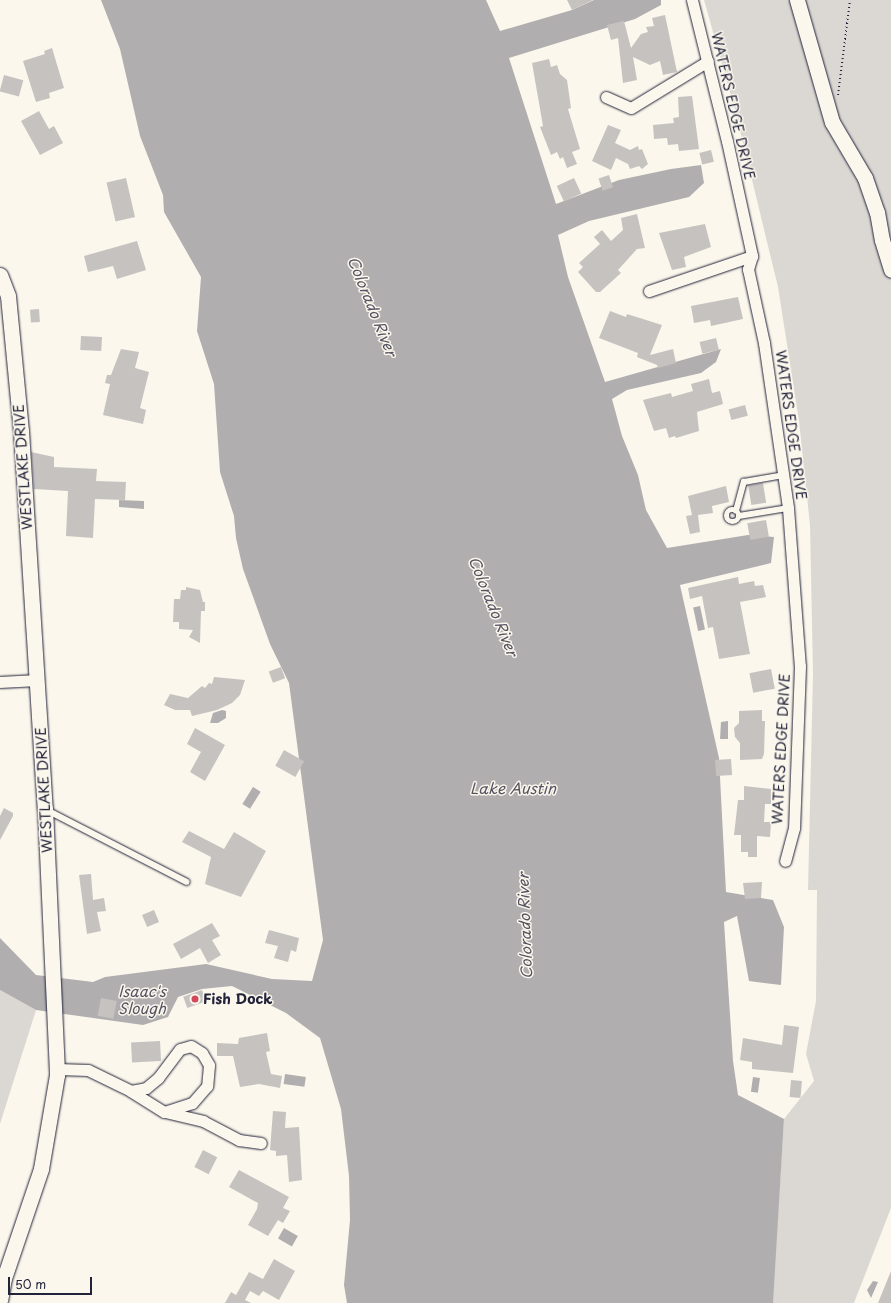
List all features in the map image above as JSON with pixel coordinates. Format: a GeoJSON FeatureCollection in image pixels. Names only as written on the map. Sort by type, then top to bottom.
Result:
{"type":"FeatureCollection","features":[{"type":"Feature","properties":{"kind":"street","name":"WATERS EDGE DRIVE"},"geometry":{"type":"LineString","coordinates":[[692,0],[708,61],[752,256],[748,269],[764,343],[788,508],[800,666],[794,828],[785,861]]}},
{"type":"Feature","properties":{"kind":"street"},"geometry":{"type":"LineString","coordinates":[[797,0],[832,122],[865,178],[877,212],[891,270]]}},
{"type":"Feature","properties":{"kind":"street"},"geometry":{"type":"LineString","coordinates":[[606,97],[631,108],[708,61]]}},
{"type":"Feature","properties":{"kind":"street"},"geometry":{"type":"LineString","coordinates":[[648,291],[752,256]]}},
{"type":"Feature","properties":{"kind":"street","name":"WESTLAKE DRIVE"},"geometry":{"type":"LineString","coordinates":[[0,275],[8,296],[18,388],[45,808],[53,953],[57,1068],[42,1168],[2,1277],[0,1300]]}},
{"type":"Feature","properties":{"kind":"street"},"geometry":{"type":"LineString","coordinates":[[0,682],[37,680]]}},
{"type":"Feature","properties":{"kind":"street"},"geometry":{"type":"LineString","coordinates":[[131,1091],[146,1088],[158,1078],[180,1049],[192,1046],[202,1053],[208,1065],[207,1086],[192,1103],[164,1112]]}},
{"type":"Feature","properties":{"kind":"street"},"geometry":{"type":"LineString","coordinates":[[57,1068],[88,1070],[131,1091],[164,1112],[203,1121],[239,1140],[260,1143]]}},
{"type":"Feature","properties":{"kind":"lane"},"geometry":{"type":"LineString","coordinates":[[784,475],[744,482],[737,513],[788,508]]}},
{"type":"Feature","properties":{"kind":"lane"},"geometry":{"type":"LineString","coordinates":[[45,808],[187,882]]}},
{"type":"Feature","properties":{"kind":"path"},"geometry":{"type":"LineString","coordinates":[[837,100],[850,0]]}},
{"type":"Feature","properties":{"kind":"shaded area"},"geometry":{"type":"Polygon","coordinates":[[[704,0],[891,0],[891,1208],[854,1303],[772,1303],[784,1119],[814,1081],[806,1054],[816,1001],[817,890],[808,890],[813,674],[810,525],[799,421],[778,287],[735,110],[704,0]]]}},
{"type":"Feature","properties":{"kind":"shaded area"},"geometry":{"type":"Polygon","coordinates":[[[0,990],[36,1010],[0,1124],[0,990]]]}},
{"type":"Feature","properties":{"kind":"water","name":"Lake Austin"},"geometry":{"type":"Polygon","coordinates":[[[101,0],[486,0],[500,31],[572,10],[594,0],[661,0],[661,5],[635,19],[509,58],[556,204],[619,180],[671,169],[701,165],[704,183],[689,197],[589,221],[558,235],[568,277],[605,382],[721,349],[716,362],[701,373],[627,390],[612,399],[622,436],[638,475],[646,510],[667,548],[748,535],[774,537],[771,563],[680,585],[719,758],[726,892],[773,900],[784,927],[781,985],[749,981],[737,916],[724,922],[733,1061],[738,1095],[784,1119],[773,1303],[347,1303],[344,1285],[350,1220],[349,1176],[341,1109],[320,1038],[286,1013],[232,986],[202,989],[178,997],[168,1017],[143,1025],[36,1010],[0,990],[0,938],[36,975],[93,982],[105,977],[206,964],[272,979],[312,981],[323,940],[289,683],[270,644],[243,569],[236,538],[234,516],[220,472],[214,384],[197,331],[201,277],[164,212],[163,195],[140,136],[120,49],[101,0]]]}},
{"type":"Feature","properties":{"kind":"water"},"geometry":{"type":"Polygon","coordinates":[[[119,500],[144,501],[144,509],[119,507],[119,500]]]}},
{"type":"Feature","properties":{"kind":"water"},"geometry":{"type":"Polygon","coordinates":[[[700,606],[705,629],[698,631],[693,607],[700,606]]]}},
{"type":"Feature","properties":{"kind":"water"},"geometry":{"type":"Polygon","coordinates":[[[222,710],[226,711],[226,718],[218,723],[210,723],[213,713],[222,710]]]}},
{"type":"Feature","properties":{"kind":"water"},"geometry":{"type":"Polygon","coordinates":[[[728,721],[728,739],[720,739],[721,722],[728,721]]]}},
{"type":"Feature","properties":{"kind":"water"},"geometry":{"type":"Polygon","coordinates":[[[253,787],[261,792],[250,809],[242,804],[253,787]]]}},
{"type":"Feature","properties":{"kind":"water"},"geometry":{"type":"Polygon","coordinates":[[[285,1074],[306,1077],[304,1087],[284,1084],[285,1074]]]}},
{"type":"Feature","properties":{"kind":"water"},"geometry":{"type":"Polygon","coordinates":[[[753,1077],[760,1078],[758,1093],[751,1092],[753,1077]]]}},
{"type":"Feature","properties":{"kind":"water"},"geometry":{"type":"Polygon","coordinates":[[[284,1228],[298,1236],[292,1246],[278,1238],[284,1228]]]}},
{"type":"Feature","properties":{"kind":"water"},"geometry":{"type":"Polygon","coordinates":[[[873,1281],[878,1282],[871,1298],[867,1290],[873,1281]]]}},
{"type":"Feature","properties":{"kind":"building"},"geometry":{"type":"Polygon","coordinates":[[[567,0],[593,0],[572,10],[567,0]]]}},
{"type":"Feature","properties":{"kind":"building"},"geometry":{"type":"Polygon","coordinates":[[[665,15],[677,72],[663,75],[660,61],[650,65],[633,57],[637,80],[623,83],[618,38],[611,40],[607,25],[624,21],[631,48],[641,34],[648,32],[646,27],[654,26],[652,18],[665,15]]]}},
{"type":"Feature","properties":{"kind":"building"},"geometry":{"type":"Polygon","coordinates":[[[52,48],[64,88],[49,93],[50,98],[36,102],[23,61],[45,54],[44,51],[52,48]]]}},
{"type":"Feature","properties":{"kind":"building"},"geometry":{"type":"Polygon","coordinates":[[[549,59],[551,67],[557,65],[560,74],[567,80],[571,108],[568,109],[580,149],[572,152],[577,164],[567,168],[563,157],[560,159],[557,152],[551,155],[540,127],[543,126],[532,63],[549,59]]]}},
{"type":"Feature","properties":{"kind":"building"},"geometry":{"type":"Polygon","coordinates":[[[4,75],[23,80],[19,97],[0,92],[4,75]]]}},
{"type":"Feature","properties":{"kind":"building"},"geometry":{"type":"Polygon","coordinates":[[[692,96],[699,149],[679,151],[678,144],[668,145],[667,138],[654,139],[653,125],[674,123],[673,118],[679,117],[678,97],[692,96]]]}},
{"type":"Feature","properties":{"kind":"building"},"geometry":{"type":"Polygon","coordinates":[[[39,111],[49,129],[54,126],[63,143],[40,155],[21,121],[39,111]]]}},
{"type":"Feature","properties":{"kind":"building"},"geometry":{"type":"Polygon","coordinates":[[[608,125],[621,130],[615,143],[630,150],[638,146],[639,150],[642,149],[648,164],[642,169],[639,166],[630,169],[628,164],[616,158],[611,170],[592,161],[608,125]]]}},
{"type":"Feature","properties":{"kind":"building"},"geometry":{"type":"Polygon","coordinates":[[[711,150],[714,162],[702,165],[699,153],[711,150]]]}},
{"type":"Feature","properties":{"kind":"building"},"geometry":{"type":"Polygon","coordinates":[[[609,175],[613,187],[603,191],[599,178],[609,175]]]}},
{"type":"Feature","properties":{"kind":"building"},"geometry":{"type":"Polygon","coordinates":[[[126,178],[135,217],[116,221],[107,182],[126,178]]]}},
{"type":"Feature","properties":{"kind":"building"},"geometry":{"type":"Polygon","coordinates":[[[574,178],[581,193],[564,201],[557,186],[574,178]]]}},
{"type":"Feature","properties":{"kind":"building"},"geometry":{"type":"Polygon","coordinates":[[[637,214],[645,248],[637,249],[618,270],[621,273],[600,292],[596,292],[578,272],[583,267],[579,263],[600,244],[594,237],[602,230],[611,241],[623,230],[621,218],[637,214]]]}},
{"type":"Feature","properties":{"kind":"building"},"geometry":{"type":"Polygon","coordinates":[[[705,224],[711,247],[684,257],[686,267],[672,270],[659,233],[705,224]]]}},
{"type":"Feature","properties":{"kind":"building"},"geometry":{"type":"Polygon","coordinates":[[[137,241],[146,270],[117,279],[113,266],[88,272],[84,256],[137,241]]]}},
{"type":"Feature","properties":{"kind":"building"},"geometry":{"type":"Polygon","coordinates":[[[738,297],[743,319],[711,326],[710,320],[694,323],[691,306],[738,297]]]}},
{"type":"Feature","properties":{"kind":"building"},"geometry":{"type":"Polygon","coordinates":[[[39,309],[40,322],[31,323],[30,310],[39,309]]]}},
{"type":"Feature","properties":{"kind":"building"},"geometry":{"type":"Polygon","coordinates":[[[610,311],[626,317],[627,314],[662,325],[650,355],[673,349],[676,363],[658,368],[657,365],[637,357],[638,353],[599,338],[610,311]]]}},
{"type":"Feature","properties":{"kind":"building"},"geometry":{"type":"Polygon","coordinates":[[[81,336],[102,337],[101,351],[80,350],[81,336]]]}},
{"type":"Feature","properties":{"kind":"building"},"geometry":{"type":"Polygon","coordinates":[[[716,338],[719,350],[702,354],[700,342],[716,338]]]}},
{"type":"Feature","properties":{"kind":"building"},"geometry":{"type":"Polygon","coordinates":[[[121,349],[139,352],[135,368],[149,372],[140,408],[146,410],[143,424],[103,415],[110,384],[105,383],[107,375],[111,375],[121,349]]]}},
{"type":"Feature","properties":{"kind":"building"},"geometry":{"type":"Polygon","coordinates":[[[709,379],[712,393],[720,391],[723,404],[697,412],[699,431],[676,438],[675,436],[669,438],[666,428],[654,431],[643,400],[671,393],[672,397],[693,391],[691,384],[709,379]]]}},
{"type":"Feature","properties":{"kind":"building"},"geometry":{"type":"Polygon","coordinates":[[[745,405],[748,416],[731,420],[729,409],[745,405]]]}},
{"type":"Feature","properties":{"kind":"building"},"geometry":{"type":"Polygon","coordinates":[[[31,452],[54,457],[54,467],[97,469],[96,481],[126,482],[125,500],[95,499],[93,538],[66,536],[68,491],[34,489],[31,452]]]}},
{"type":"Feature","properties":{"kind":"building"},"geometry":{"type":"Polygon","coordinates":[[[763,483],[766,503],[751,505],[748,485],[763,483]]]}},
{"type":"Feature","properties":{"kind":"building"},"geometry":{"type":"Polygon","coordinates":[[[726,486],[729,502],[712,506],[713,513],[698,515],[700,532],[690,534],[686,516],[692,515],[688,496],[726,486]]]}},
{"type":"Feature","properties":{"kind":"building"},"geometry":{"type":"Polygon","coordinates":[[[766,520],[769,537],[750,540],[747,523],[766,520]]]}},
{"type":"Feature","properties":{"kind":"building"},"geometry":{"type":"Polygon","coordinates":[[[738,577],[739,584],[754,581],[755,586],[763,585],[766,597],[740,602],[750,654],[719,659],[713,627],[708,628],[702,596],[690,599],[688,588],[738,577]]]}},
{"type":"Feature","properties":{"kind":"building"},"geometry":{"type":"Polygon","coordinates":[[[186,587],[200,590],[203,602],[205,602],[205,611],[201,611],[200,643],[189,637],[193,630],[179,629],[179,622],[173,622],[174,599],[180,599],[181,590],[186,590],[186,587]]]}},
{"type":"Feature","properties":{"kind":"building"},"geometry":{"type":"Polygon","coordinates":[[[281,667],[285,678],[273,683],[269,671],[281,667]]]}},
{"type":"Feature","properties":{"kind":"building"},"geometry":{"type":"Polygon","coordinates":[[[771,669],[775,689],[753,693],[749,673],[771,669]]]}},
{"type":"Feature","properties":{"kind":"building"},"geometry":{"type":"Polygon","coordinates":[[[214,677],[245,680],[240,695],[232,703],[217,710],[192,716],[190,710],[175,710],[164,705],[170,694],[188,698],[202,686],[205,688],[209,683],[212,684],[214,677]]]}},
{"type":"Feature","properties":{"kind":"building"},"geometry":{"type":"Polygon","coordinates":[[[762,710],[762,721],[765,721],[764,754],[762,759],[740,760],[740,743],[735,737],[734,728],[739,723],[739,711],[762,710]]]}},
{"type":"Feature","properties":{"kind":"building"},"geometry":{"type":"Polygon","coordinates":[[[195,728],[225,745],[205,781],[190,772],[201,752],[187,744],[195,728]]]}},
{"type":"Feature","properties":{"kind":"building"},"geometry":{"type":"Polygon","coordinates":[[[284,750],[304,761],[295,777],[275,766],[284,750]]]}},
{"type":"Feature","properties":{"kind":"building"},"geometry":{"type":"Polygon","coordinates":[[[731,759],[732,775],[716,776],[715,760],[731,759]]]}},
{"type":"Feature","properties":{"kind":"building"},"geometry":{"type":"Polygon","coordinates":[[[744,786],[771,789],[771,804],[765,804],[764,822],[771,822],[770,837],[757,836],[757,857],[748,857],[748,852],[741,852],[741,835],[734,835],[738,800],[744,800],[744,786]]]}},
{"type":"Feature","properties":{"kind":"building"},"geometry":{"type":"Polygon","coordinates":[[[4,808],[13,813],[13,816],[0,840],[0,816],[4,808]]]}},
{"type":"Feature","properties":{"kind":"building"},"geometry":{"type":"Polygon","coordinates":[[[189,831],[224,849],[234,832],[266,851],[241,897],[205,884],[211,857],[182,842],[189,831]]]}},
{"type":"Feature","properties":{"kind":"building"},"geometry":{"type":"Polygon","coordinates":[[[91,874],[93,900],[104,898],[106,911],[97,912],[101,931],[87,934],[79,875],[91,874]]]}},
{"type":"Feature","properties":{"kind":"building"},"geometry":{"type":"Polygon","coordinates":[[[762,882],[761,898],[745,899],[743,883],[762,882]]]}},
{"type":"Feature","properties":{"kind":"building"},"geometry":{"type":"Polygon","coordinates":[[[154,910],[159,922],[147,927],[142,915],[154,910]]]}},
{"type":"Feature","properties":{"kind":"building"},"geometry":{"type":"Polygon","coordinates":[[[212,923],[220,936],[212,940],[221,955],[208,963],[200,948],[181,959],[173,944],[212,923]]]}},
{"type":"Feature","properties":{"kind":"building"},"geometry":{"type":"Polygon","coordinates":[[[269,930],[299,938],[296,952],[291,950],[288,962],[274,958],[278,946],[265,943],[269,930]]]}},
{"type":"Feature","properties":{"kind":"building","name":"Fish Dock"},"geometry":{"type":"Polygon","coordinates":[[[202,990],[206,1001],[187,1008],[183,997],[202,990]]]}},
{"type":"Feature","properties":{"kind":"building"},"geometry":{"type":"Polygon","coordinates":[[[101,998],[117,1001],[113,1019],[98,1016],[101,998]]]}},
{"type":"Feature","properties":{"kind":"building"},"geometry":{"type":"Polygon","coordinates":[[[784,1025],[799,1027],[793,1073],[752,1069],[752,1062],[740,1060],[743,1038],[782,1045],[784,1025]]]}},
{"type":"Feature","properties":{"kind":"building"},"geometry":{"type":"Polygon","coordinates":[[[267,1033],[270,1051],[266,1052],[271,1074],[282,1076],[280,1088],[259,1084],[240,1087],[233,1056],[217,1056],[217,1043],[238,1044],[239,1038],[267,1033]]]}},
{"type":"Feature","properties":{"kind":"building"},"geometry":{"type":"Polygon","coordinates":[[[160,1041],[161,1061],[132,1062],[131,1043],[160,1041]]]}},
{"type":"Feature","properties":{"kind":"building"},"geometry":{"type":"Polygon","coordinates":[[[791,1080],[802,1081],[800,1098],[790,1097],[791,1080]]]}},
{"type":"Feature","properties":{"kind":"building"},"geometry":{"type":"Polygon","coordinates":[[[273,1111],[286,1112],[285,1128],[299,1127],[302,1180],[289,1182],[287,1155],[276,1156],[276,1151],[270,1150],[273,1111]]]}},
{"type":"Feature","properties":{"kind":"building"},"geometry":{"type":"Polygon","coordinates":[[[203,1150],[217,1157],[209,1174],[194,1167],[203,1150]]]}},
{"type":"Feature","properties":{"kind":"building"},"geometry":{"type":"Polygon","coordinates":[[[239,1170],[289,1197],[283,1208],[290,1211],[283,1223],[278,1220],[268,1236],[248,1225],[257,1209],[258,1203],[229,1187],[239,1170]]]}},
{"type":"Feature","properties":{"kind":"building"},"geometry":{"type":"Polygon","coordinates":[[[274,1259],[295,1271],[279,1300],[263,1291],[259,1296],[250,1291],[245,1300],[251,1303],[225,1303],[231,1292],[236,1295],[249,1272],[263,1279],[274,1259]]]}},
{"type":"Feature","properties":{"kind":"building"},"geometry":{"type":"Polygon","coordinates":[[[891,1271],[891,1303],[878,1303],[891,1271]]]}},
{"type":"Feature","properties":{"kind":"place","name":"Fish Dock"},"geometry":{"type":"Point","coordinates":[195,999]}},
{"type":"Feature","properties":{"kind":"water label","name":"Colorado River"},"geometry":{"type":"Point","coordinates":[373,306]}},
{"type":"Feature","properties":{"kind":"water label","name":"Colorado River"},"geometry":{"type":"Point","coordinates":[494,606]}},
{"type":"Feature","properties":{"kind":"water label","name":"Colorado River"},"geometry":{"type":"Point","coordinates":[524,926]}},
{"type":"Feature","properties":{"kind":"water label","name":"Isaac's Slough"},"geometry":{"type":"Point","coordinates":[142,998]}}]}
